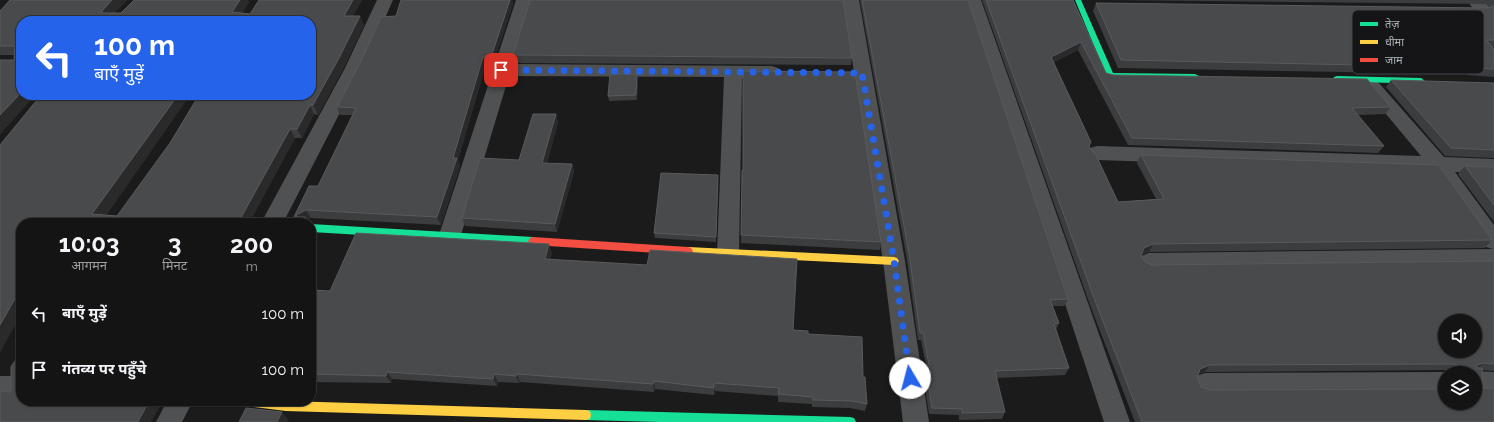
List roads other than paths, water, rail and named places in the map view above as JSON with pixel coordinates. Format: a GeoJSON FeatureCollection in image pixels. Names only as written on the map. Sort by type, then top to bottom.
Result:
{"type":"FeatureCollection","features":[{"type":"Feature","properties":{"kind":"street"},"geometry":{"type":"LineString","coordinates":[[275,218],[354,68],[385,0]]}},
{"type":"Feature","properties":{"kind":"street"},"geometry":{"type":"LineString","coordinates":[[450,235],[524,0]]}},
{"type":"Feature","properties":{"kind":"street"},"geometry":{"type":"LineString","coordinates":[[851,0],[855,73],[894,261],[916,422]]}},
{"type":"Feature","properties":{"kind":"street"},"geometry":{"type":"LineString","coordinates":[[973,0],[1117,422]]}},
{"type":"Feature","properties":{"kind":"street"},"geometry":{"type":"LineString","coordinates":[[1085,4],[1110,75],[1203,77]]}},
{"type":"Feature","properties":{"kind":"street"},"geometry":{"type":"LineString","coordinates":[[1458,9],[1478,5]]}},
{"type":"Feature","properties":{"kind":"street"},"geometry":{"type":"LineString","coordinates":[[1484,11],[1494,22]]}},
{"type":"Feature","properties":{"kind":"street"},"geometry":{"type":"LineString","coordinates":[[501,70],[786,72]]}},
{"type":"Feature","properties":{"kind":"street"},"geometry":{"type":"LineString","coordinates":[[728,254],[733,72]]}},
{"type":"Feature","properties":{"kind":"street"},"geometry":{"type":"LineString","coordinates":[[1328,79],[1430,82]]}},
{"type":"Feature","properties":{"kind":"street"},"geometry":{"type":"LineString","coordinates":[[1367,80],[1438,163],[1494,241]]}},
{"type":"Feature","properties":{"kind":"street"},"geometry":{"type":"LineString","coordinates":[[1097,153],[1494,166]]}},
{"type":"Feature","properties":{"kind":"street"},"geometry":{"type":"LineString","coordinates":[[316,228],[450,235],[728,254],[894,261]]}},
{"type":"Feature","properties":{"kind":"street"},"geometry":{"type":"LineString","coordinates":[[1149,262],[1494,258]]}},
{"type":"Feature","properties":{"kind":"street"},"geometry":{"type":"LineString","coordinates":[[1205,384],[1438,383]]}},
{"type":"Feature","properties":{"kind":"street"},"geometry":{"type":"LineString","coordinates":[[0,387],[16,387]]}},
{"type":"Feature","properties":{"kind":"street"},"geometry":{"type":"LineString","coordinates":[[169,422],[177,406]]}},
{"type":"Feature","properties":{"kind":"street"},"geometry":{"type":"LineString","coordinates":[[286,406],[850,422]]}}]}
